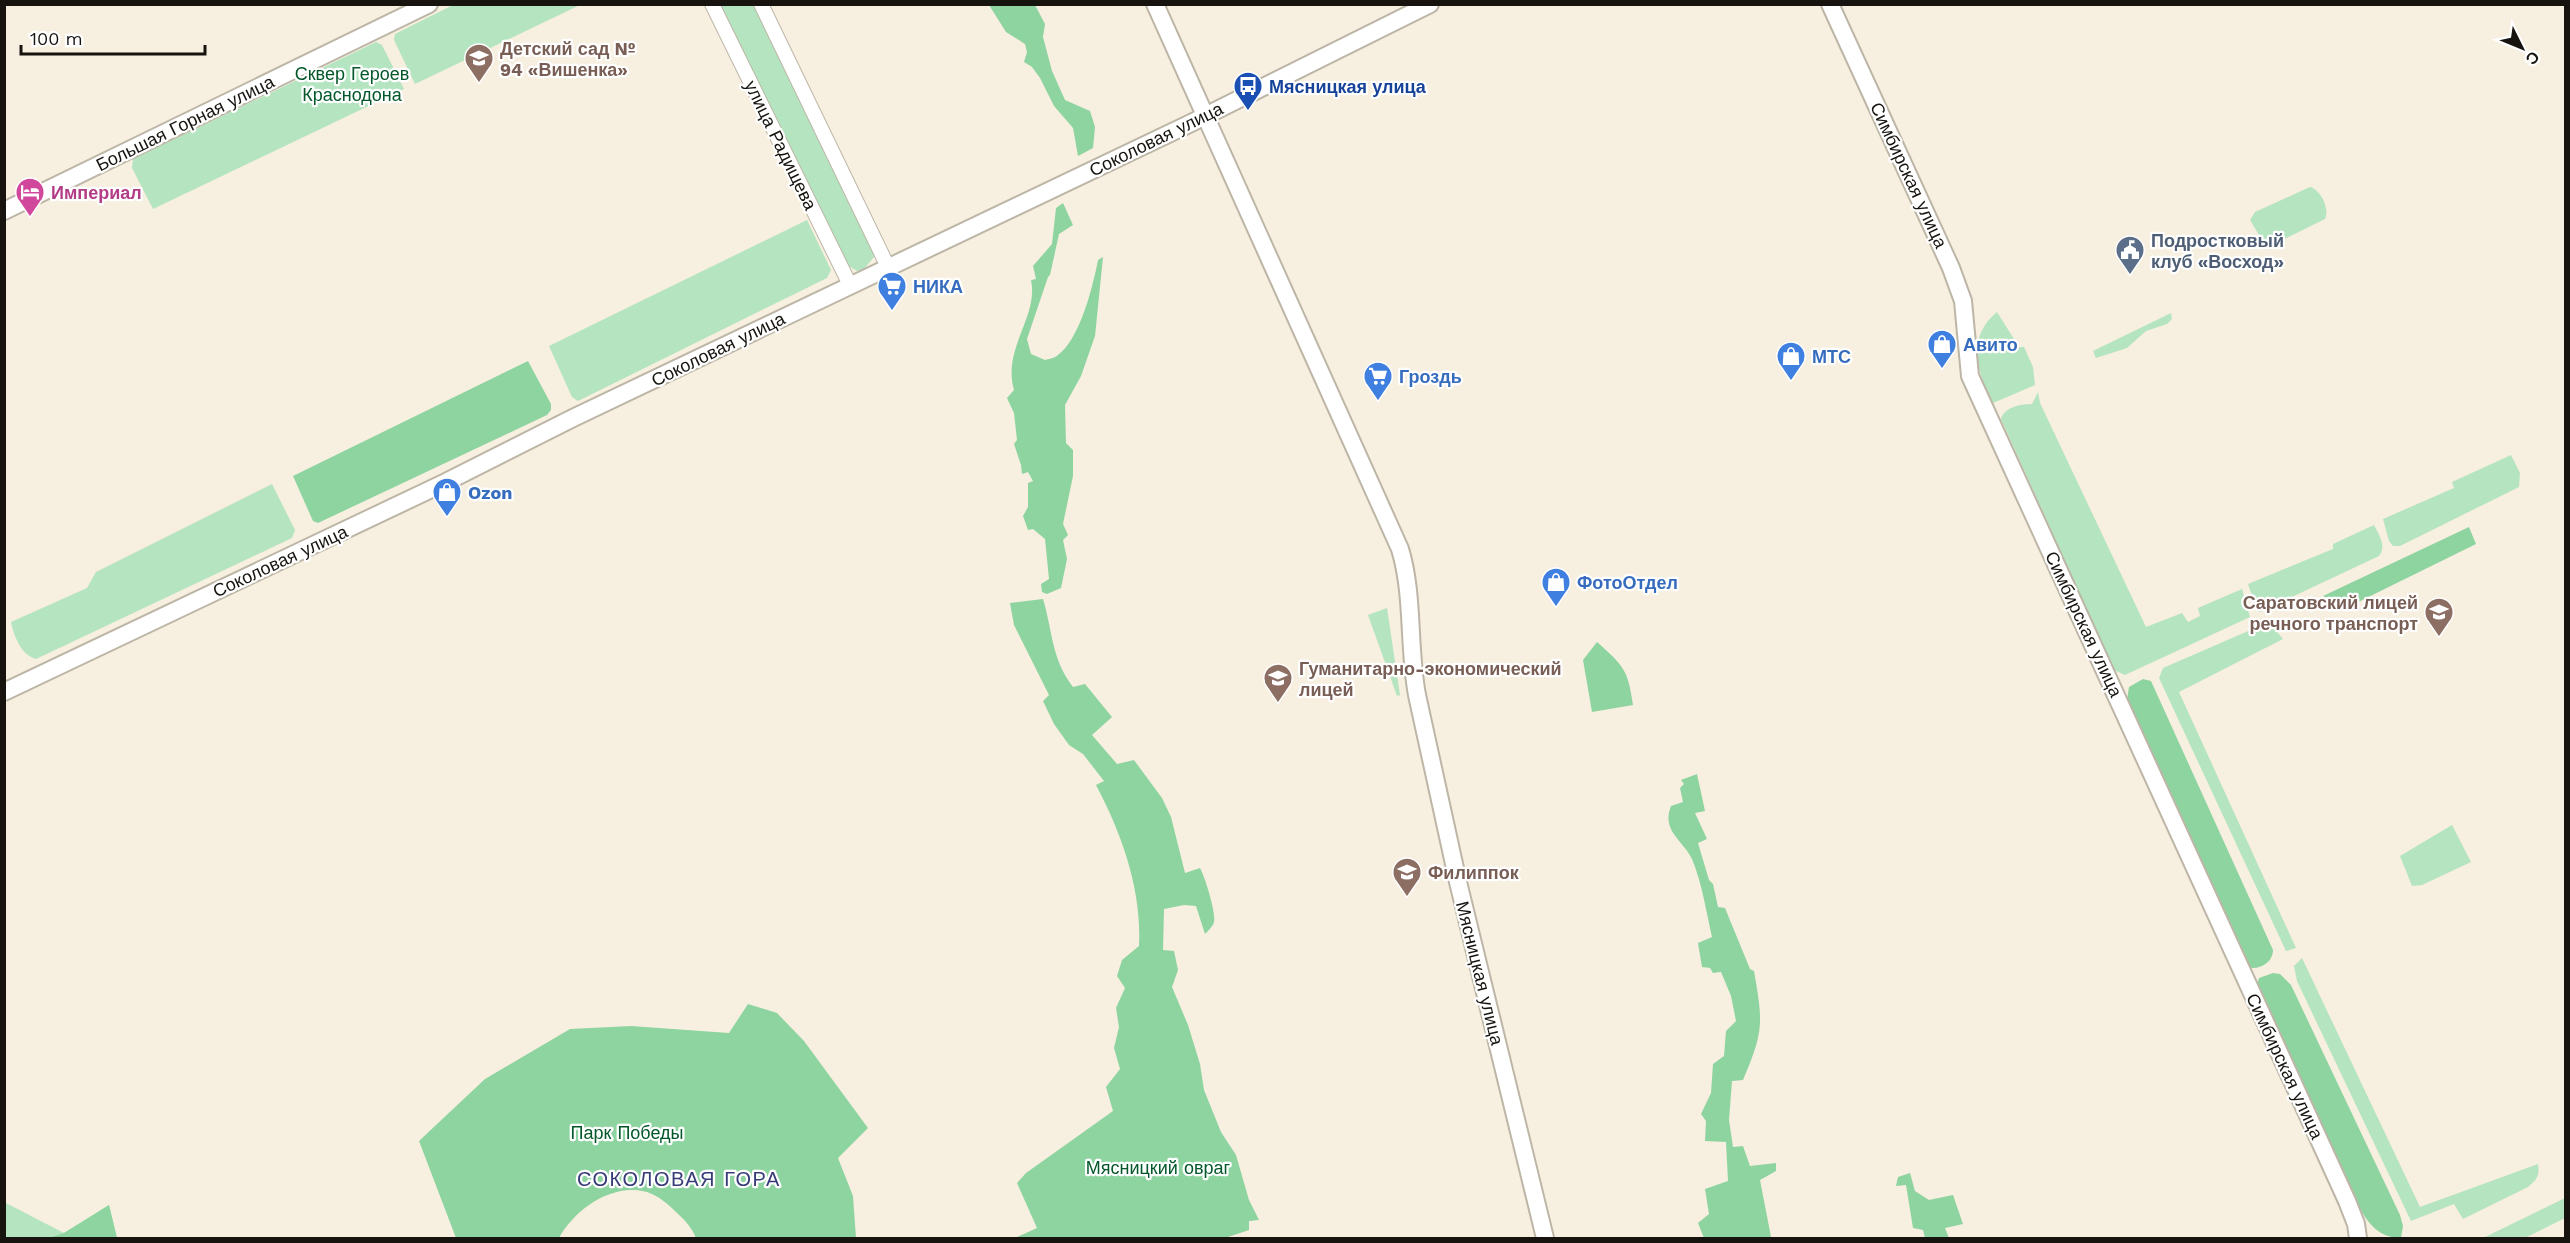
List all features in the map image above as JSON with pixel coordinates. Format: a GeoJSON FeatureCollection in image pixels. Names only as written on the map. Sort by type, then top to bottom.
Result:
{"type":"FeatureCollection","features":[{"type":"Feature","properties":{"kind":"main road","name":"Большая Горная улица"},"geometry":{"type":"LineString","coordinates":[[4,211],[429,4]]}},
{"type":"Feature","properties":{"kind":"main road","name":"Мясницкая улица"},"geometry":{"type":"LineString","coordinates":[[1155,4],[1400,549],[1406,572],[1412,669],[1417,695],[1458,882],[1545,1239]]}},
{"type":"Feature","properties":{"kind":"main road","name":"Соколовая улица"},"geometry":{"type":"LineString","coordinates":[[4,692],[1205,116],[1430,4]]}},
{"type":"Feature","properties":{"kind":"main road","name":"Симбирская улица"},"geometry":{"type":"LineString","coordinates":[[1830,4],[1951,268],[1963,301],[1970,375],[2347,1201],[2356,1224],[2358,1239]]}},
{"type":"Feature","properties":{"kind":"street","name":"улица Радищева"},"geometry":{"type":"LineString","coordinates":[[712,4],[850,285]]}},
{"type":"Feature","properties":{"kind":"street"},"geometry":{"type":"LineString","coordinates":[[761,4],[888,267]]}},
{"type":"Feature","properties":{"kind":"green space","name":"Сквер Героев Краснодона"},"geometry":{"type":"Polygon","coordinates":[[[455,4],[580,5],[415,84],[394,40],[395,34],[455,4]]]}},
{"type":"Feature","properties":{"kind":"green space"},"geometry":{"type":"Polygon","coordinates":[[[719,5],[755,5],[873,249],[874,257],[864,269],[857,271],[847,265],[719,5]]]}},
{"type":"Feature","properties":{"kind":"green space"},"geometry":{"type":"Polygon","coordinates":[[[989,5],[1035,5],[1045,24],[1043,37],[1052,71],[1065,100],[1090,111],[1095,127],[1093,148],[1078,156],[1073,128],[1054,106],[1032,67],[1024,62],[1027,52],[1025,44],[1006,32],[989,5]]]}},
{"type":"Feature","properties":{"kind":"green space","name":"Сквер Героев Краснодона"},"geometry":{"type":"Polygon","coordinates":[[[376,42],[382,45],[404,89],[153,209],[132,168],[133,159],[376,42]]]}},
{"type":"Feature","properties":{"kind":"green space"},"geometry":{"type":"Polygon","coordinates":[[[2310,187],[2324,200],[2325,219],[2270,246],[2265,245],[2250,220],[2255,212],[2310,187]]]}},
{"type":"Feature","properties":{"kind":"green space"},"geometry":{"type":"Polygon","coordinates":[[[1063,203],[1073,225],[1059,234],[1050,275],[1027,339],[1031,354],[1045,360],[1057,356],[1066,347],[1079,325],[1098,260],[1103,257],[1095,336],[1081,376],[1065,405],[1066,443],[1073,450],[1073,476],[1063,524],[1068,535],[1063,540],[1067,559],[1061,588],[1047,594],[1042,592],[1041,584],[1049,579],[1045,539],[1033,529],[1028,530],[1023,516],[1028,507],[1028,483],[1033,481],[1028,472],[1022,474],[1014,444],[1017,440],[1014,413],[1007,398],[1014,390],[1013,360],[1030,307],[1031,280],[1036,279],[1033,266],[1052,244],[1056,208],[1063,203]]]}},
{"type":"Feature","properties":{"kind":"green space"},"geometry":{"type":"Polygon","coordinates":[[[807,220],[831,270],[827,278],[578,401],[572,397],[549,346],[807,220]]]}},
{"type":"Feature","properties":{"kind":"green space"},"geometry":{"type":"Polygon","coordinates":[[[1997,312],[2019,347],[2024,347],[2033,367],[2035,385],[1993,403],[1987,392],[1977,356],[1981,333],[1987,322],[1997,312]]]}},
{"type":"Feature","properties":{"kind":"green space"},"geometry":{"type":"Polygon","coordinates":[[[2171,313],[2172,319],[2167,324],[2146,331],[2127,348],[2096,358],[2093,351],[2171,313]]]}},
{"type":"Feature","properties":{"kind":"green space"},"geometry":{"type":"Polygon","coordinates":[[[528,361],[551,404],[551,410],[547,415],[318,523],[313,521],[293,476],[528,361]]]}},
{"type":"Feature","properties":{"kind":"green space"},"geometry":{"type":"Polygon","coordinates":[[[2038,392],[2040,403],[2146,627],[2182,613],[2188,622],[2200,616],[2198,608],[2242,589],[2250,617],[2125,675],[2114,670],[2001,419],[2009,409],[2032,404],[2038,392]]]}},
{"type":"Feature","properties":{"kind":"green space"},"geometry":{"type":"Polygon","coordinates":[[[2511,455],[2520,473],[2519,487],[2400,546],[2393,546],[2389,541],[2383,519],[2454,488],[2452,482],[2511,455]]]}},
{"type":"Feature","properties":{"kind":"green space"},"geometry":{"type":"Polygon","coordinates":[[[272,484],[295,530],[292,538],[36,659],[22,649],[11,622],[87,588],[96,572],[272,484]]]}},
{"type":"Feature","properties":{"kind":"green space"},"geometry":{"type":"Polygon","coordinates":[[[2374,525],[2382,544],[2379,556],[2260,612],[2257,610],[2248,584],[2333,549],[2333,544],[2374,525]]]}},
{"type":"Feature","properties":{"kind":"green space"},"geometry":{"type":"Polygon","coordinates":[[[2469,527],[2476,544],[2340,611],[2333,601],[2323,596],[2469,527]]]}},
{"type":"Feature","properties":{"kind":"green space","name":"Мясницкий овраг"},"geometry":{"type":"Polygon","coordinates":[[[1043,599],[1060,666],[1073,687],[1085,684],[1112,717],[1092,735],[1117,764],[1134,760],[1162,798],[1171,817],[1185,873],[1200,868],[1210,895],[1214,922],[1205,934],[1196,906],[1184,905],[1164,909],[1163,950],[1174,951],[1178,970],[1172,987],[1188,1025],[1200,1064],[1204,1090],[1221,1132],[1236,1155],[1249,1200],[1259,1220],[1249,1221],[1249,1230],[1225,1238],[1015,1238],[1037,1228],[1017,1183],[1026,1173],[1113,1111],[1106,1087],[1120,1069],[1114,1048],[1119,1027],[1116,1008],[1125,988],[1117,976],[1122,960],[1139,946],[1134,883],[1122,843],[1096,785],[1104,781],[1083,754],[1069,745],[1054,724],[1043,701],[1049,695],[1014,625],[1010,603],[1043,599]]]}},
{"type":"Feature","properties":{"kind":"green space"},"geometry":{"type":"Polygon","coordinates":[[[1387,608],[1400,695],[1397,696],[1368,615],[1387,608]]]}},
{"type":"Feature","properties":{"kind":"green space"},"geometry":{"type":"Polygon","coordinates":[[[2269,622],[2283,639],[2179,692],[2296,948],[2286,951],[2159,678],[2163,668],[2269,622]]]}},
{"type":"Feature","properties":{"kind":"green space"},"geometry":{"type":"Polygon","coordinates":[[[1597,642],[1619,663],[1627,676],[1633,705],[1592,712],[1583,660],[1597,642]]]}},
{"type":"Feature","properties":{"kind":"green space"},"geometry":{"type":"Polygon","coordinates":[[[2143,679],[2151,681],[2273,950],[2269,961],[2262,966],[2250,968],[2127,700],[2129,687],[2143,679]]]}},
{"type":"Feature","properties":{"kind":"green space"},"geometry":{"type":"Polygon","coordinates":[[[1697,774],[1705,811],[1695,813],[1707,839],[1698,843],[1709,880],[1713,884],[1718,907],[1725,908],[1750,969],[1754,971],[1757,988],[1760,1015],[1758,1037],[1743,1080],[1732,1081],[1729,1120],[1733,1147],[1743,1146],[1750,1166],[1776,1163],[1776,1171],[1760,1180],[1771,1237],[1768,1238],[1704,1238],[1698,1223],[1709,1214],[1705,1189],[1728,1181],[1726,1142],[1705,1141],[1706,1121],[1701,1114],[1711,1093],[1713,1064],[1724,1056],[1726,1031],[1736,1021],[1731,996],[1721,972],[1713,973],[1710,968],[1702,967],[1698,943],[1712,937],[1699,878],[1692,859],[1674,835],[1669,822],[1671,806],[1683,802],[1680,788],[1684,784],[1681,780],[1697,774]]]}},
{"type":"Feature","properties":{"kind":"green space"},"geometry":{"type":"Polygon","coordinates":[[[2452,825],[2471,862],[2422,885],[2412,886],[2400,856],[2452,825]]]}},
{"type":"Feature","properties":{"kind":"green space"},"geometry":{"type":"Polygon","coordinates":[[[2302,958],[2420,1207],[2538,1164],[2539,1171],[2534,1182],[2463,1219],[2454,1204],[2411,1221],[2297,981],[2294,966],[2302,958]]]}},
{"type":"Feature","properties":{"kind":"green space"},"geometry":{"type":"Polygon","coordinates":[[[2273,973],[2280,974],[2291,985],[2400,1215],[2403,1226],[2401,1238],[2384,1235],[2372,1226],[2354,1198],[2257,984],[2259,978],[2273,973]]]}},
{"type":"Feature","properties":{"kind":"green space","name":"Парк Победы"},"geometry":{"type":"Polygon","coordinates":[[[748,1004],[777,1013],[804,1041],[868,1128],[838,1158],[853,1196],[856,1238],[696,1238],[685,1221],[670,1206],[647,1192],[634,1190],[621,1191],[595,1201],[574,1218],[559,1238],[456,1238],[419,1141],[485,1079],[570,1029],[631,1026],[729,1033],[748,1004]]]}},
{"type":"Feature","properties":{"kind":"green space"},"geometry":{"type":"Polygon","coordinates":[[[1910,1173],[1915,1191],[1929,1200],[1953,1195],[1963,1224],[1945,1228],[1949,1238],[1925,1238],[1923,1230],[1913,1228],[1906,1185],[1896,1186],[1898,1177],[1910,1173]]]}},
{"type":"Feature","properties":{"kind":"green space"},"geometry":{"type":"Polygon","coordinates":[[[2565,1198],[2565,1218],[2525,1238],[2483,1238],[2565,1198]]]}},
{"type":"Feature","properties":{"kind":"green space"},"geometry":{"type":"Polygon","coordinates":[[[4,1202],[64,1233],[109,1205],[117,1238],[5,1238],[4,1202]]]}},
{"type":"Feature","properties":{"kind":"green space"},"geometry":{"type":"Polygon","coordinates":[[[109,1205],[117,1238],[49,1238],[64,1233],[109,1205]]]}},
{"type":"Feature","properties":{"kind":"place","name":"Детский сад № 94 «Вишенка»"},"geometry":{"type":"Point","coordinates":[479,84]}},
{"type":"Feature","properties":{"kind":"place","name":"Мясницкая улица"},"geometry":{"type":"Point","coordinates":[1248,112]}},
{"type":"Feature","properties":{"kind":"place","name":"Империал"},"geometry":{"type":"Point","coordinates":[30,218]}},
{"type":"Feature","properties":{"kind":"place","name":"Подростковый клуб «Восход»"},"geometry":{"type":"Point","coordinates":[2130,276]}},
{"type":"Feature","properties":{"kind":"place","name":"НИКА"},"geometry":{"type":"Point","coordinates":[892,312]}},
{"type":"Feature","properties":{"kind":"place","name":"Авито"},"geometry":{"type":"Point","coordinates":[1942,370]}},
{"type":"Feature","properties":{"kind":"place","name":"МТС"},"geometry":{"type":"Point","coordinates":[1791,382]}},
{"type":"Feature","properties":{"kind":"place","name":"Гроздь"},"geometry":{"type":"Point","coordinates":[1378,402]}},
{"type":"Feature","properties":{"kind":"place","name":"Ozon"},"geometry":{"type":"Point","coordinates":[447,518]}},
{"type":"Feature","properties":{"kind":"place","name":"ФотоОтдел"},"geometry":{"type":"Point","coordinates":[1556,608]}},
{"type":"Feature","properties":{"kind":"place","name":"Саратовский лицей речного транспорт"},"geometry":{"type":"Point","coordinates":[2439,638]}},
{"type":"Feature","properties":{"kind":"place","name":"Гуманитарно-экономический лицей"},"geometry":{"type":"Point","coordinates":[1278,704]}},
{"type":"Feature","properties":{"kind":"place","name":"Филиппок"},"geometry":{"type":"Point","coordinates":[1407,898]}},
{"type":"Feature","properties":{"kind":"district","name":"СОКОЛОВАЯ ГОРА"},"geometry":{"type":"Point","coordinates":[679,1179]}}]}
